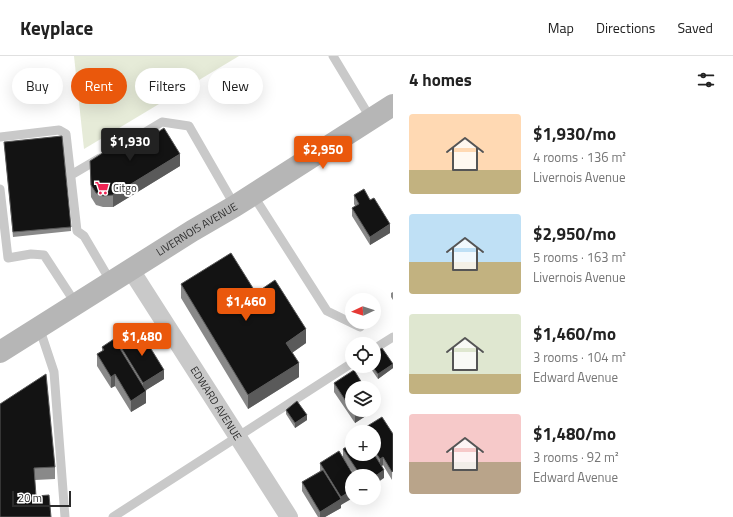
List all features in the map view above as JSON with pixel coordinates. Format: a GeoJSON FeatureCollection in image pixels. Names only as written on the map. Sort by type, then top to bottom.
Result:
{"type":"FeatureCollection","features":[{"type":"Feature","properties":{"kind":"main road","name":"LIVERNOIS AVENUE"},"geometry":{"type":"LineString","coordinates":[[0,352],[393,105]]}},
{"type":"Feature","properties":{"kind":"street","name":"EDWARD AVENUE"},"geometry":{"type":"LineString","coordinates":[[131,270],[236,437],[289,517]]}},
{"type":"Feature","properties":{"kind":"lane"},"geometry":{"type":"LineString","coordinates":[[333,56],[370,119]]}},
{"type":"Feature","properties":{"kind":"lane"},"geometry":{"type":"LineString","coordinates":[[123,145],[162,122],[189,126],[327,311],[345,320]]}},
{"type":"Feature","properties":{"kind":"lane"},"geometry":{"type":"LineString","coordinates":[[0,137],[59,130],[66,134],[77,231],[84,236],[111,282]]}},
{"type":"Feature","properties":{"kind":"lane"},"geometry":{"type":"LineString","coordinates":[[71,175],[110,152]]}},
{"type":"Feature","properties":{"kind":"lane"},"geometry":{"type":"LineString","coordinates":[[0,189],[8,258],[31,254],[44,255],[76,304]]}},
{"type":"Feature","properties":{"kind":"lane"},"geometry":{"type":"LineString","coordinates":[[39,328],[54,372],[66,517]]}},
{"type":"Feature","properties":{"kind":"lane"},"geometry":{"type":"LineString","coordinates":[[381,345],[393,337]]}},
{"type":"Feature","properties":{"kind":"lane"},"geometry":{"type":"LineString","coordinates":[[113,517],[345,367]]}},
{"type":"Feature","properties":{"kind":"green space"},"geometry":{"type":"Polygon","coordinates":[[[74,56],[239,56],[219,68],[208,68],[208,75],[200,79],[200,68],[135,68],[135,104],[159,104],[84,149],[79,104],[127,104],[127,68],[75,68],[74,56]]]}},
{"type":"Feature","properties":{"kind":"building"},"geometry":{"type":"Polygon","coordinates":[[[164,128],[180,154],[113,195],[103,196],[96,193],[91,185],[90,161],[140,129],[146,140],[164,128]]]}},
{"type":"Feature","properties":{"kind":"building"},"geometry":{"type":"Polygon","coordinates":[[[62,136],[71,227],[13,232],[4,142],[62,136]]]}},
{"type":"Feature","properties":{"kind":"building"},"geometry":{"type":"Polygon","coordinates":[[[364,189],[370,200],[374,198],[390,224],[370,237],[352,208],[359,204],[354,195],[364,189]]]}},
{"type":"Feature","properties":{"kind":"building"},"geometry":{"type":"Polygon","coordinates":[[[231,253],[256,293],[275,280],[306,329],[286,343],[299,363],[248,395],[181,284],[231,253]]]}},
{"type":"Feature","properties":{"kind":"building"},"geometry":{"type":"Polygon","coordinates":[[[140,331],[164,370],[143,383],[119,344],[140,331]]]}},
{"type":"Feature","properties":{"kind":"building"},"geometry":{"type":"Polygon","coordinates":[[[114,339],[146,391],[131,401],[115,374],[111,377],[97,354],[104,350],[102,347],[114,339]]]}},
{"type":"Feature","properties":{"kind":"building"},"geometry":{"type":"Polygon","coordinates":[[[381,349],[393,364],[381,372],[381,349]]]}},
{"type":"Feature","properties":{"kind":"building"},"geometry":{"type":"Polygon","coordinates":[[[349,373],[356,373],[361,381],[345,381],[345,400],[334,383],[349,373]]]}},
{"type":"Feature","properties":{"kind":"building"},"geometry":{"type":"Polygon","coordinates":[[[46,374],[55,467],[34,468],[36,496],[49,495],[51,517],[0,517],[0,404],[46,374]]]}},
{"type":"Feature","properties":{"kind":"building"},"geometry":{"type":"Polygon","coordinates":[[[297,401],[307,415],[295,423],[286,410],[297,401]]]}},
{"type":"Feature","properties":{"kind":"building"},"geometry":{"type":"Polygon","coordinates":[[[382,417],[393,434],[392,472],[383,457],[381,458],[381,425],[369,425],[382,417]]]}},
{"type":"Feature","properties":{"kind":"building"},"geometry":{"type":"Polygon","coordinates":[[[339,451],[350,469],[345,469],[345,494],[341,497],[320,463],[339,451]]]}},
{"type":"Feature","properties":{"kind":"building"},"geometry":{"type":"Polygon","coordinates":[[[351,461],[378,461],[384,470],[381,472],[381,469],[356,469],[351,461]]]}},
{"type":"Feature","properties":{"kind":"building"},"geometry":{"type":"Polygon","coordinates":[[[323,470],[341,499],[320,512],[302,482],[323,470]]]}},
{"type":"Feature","properties":{"kind":"place","name":"Citgo"},"geometry":{"type":"Point","coordinates":[102,188]}}]}
